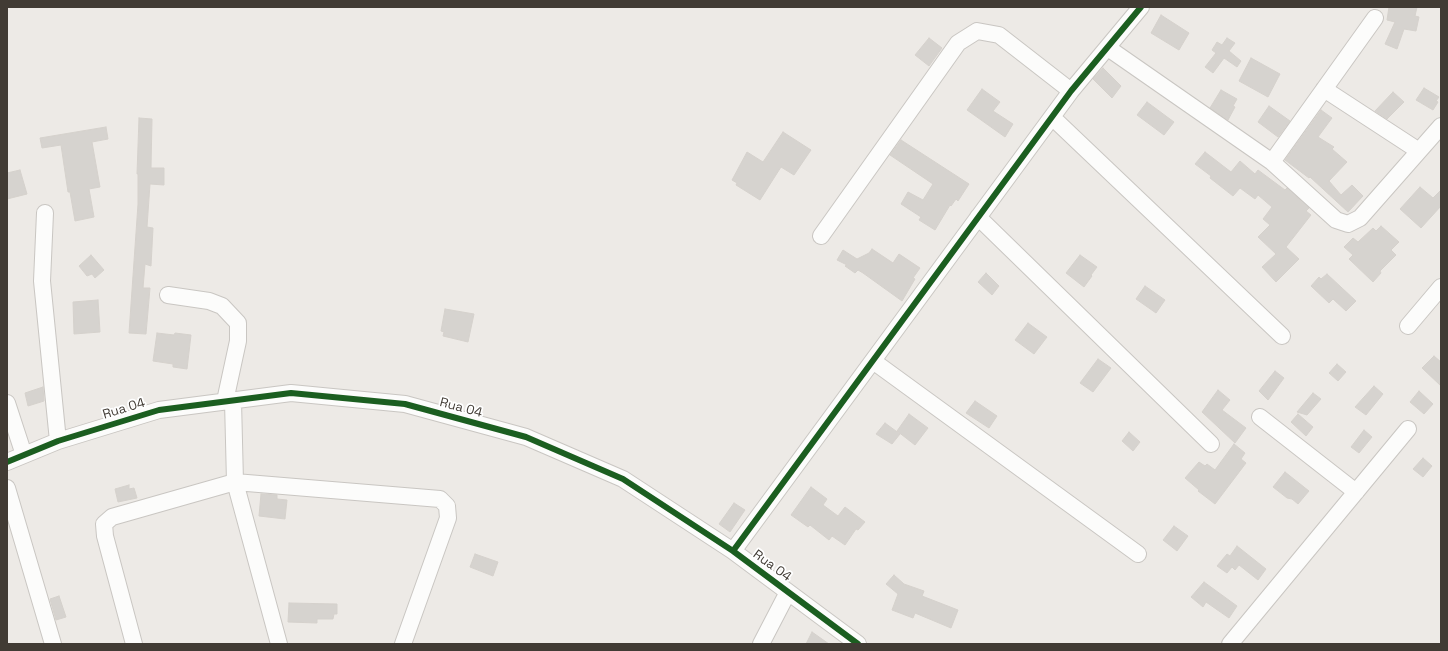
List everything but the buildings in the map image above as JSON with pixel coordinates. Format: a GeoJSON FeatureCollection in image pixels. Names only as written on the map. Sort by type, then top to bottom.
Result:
{"type":"FeatureCollection","features":[{"type":"Feature","properties":{"kind":"street"},"geometry":{"type":"LineString","coordinates":[[732,551],[1071,91],[1141,7]]}},
{"type":"Feature","properties":{"kind":"street"},"geometry":{"type":"LineString","coordinates":[[1272,162],[1375,18]]}},
{"type":"Feature","properties":{"kind":"street"},"geometry":{"type":"LineString","coordinates":[[821,236],[958,43],[977,31],[999,35],[1071,91]]}},
{"type":"Feature","properties":{"kind":"street"},"geometry":{"type":"LineString","coordinates":[[1108,48],[1272,162],[1336,220],[1348,224],[1360,218],[1441,126]]}},
{"type":"Feature","properties":{"kind":"street"},"geometry":{"type":"LineString","coordinates":[[1324,89],[1419,151]]}},
{"type":"Feature","properties":{"kind":"street"},"geometry":{"type":"LineString","coordinates":[[1052,117],[1282,336]]}},
{"type":"Feature","properties":{"kind":"street"},"geometry":{"type":"LineString","coordinates":[[45,213],[42,281],[58,441]]}},
{"type":"Feature","properties":{"kind":"street"},"geometry":{"type":"LineString","coordinates":[[978,218],[1211,444]]}},
{"type":"Feature","properties":{"kind":"street"},"geometry":{"type":"LineString","coordinates":[[1408,326],[1441,287]]}},
{"type":"Feature","properties":{"kind":"street"},"geometry":{"type":"LineString","coordinates":[[168,295],[209,300],[222,306],[238,323],[238,341],[229,401],[235,482],[279,644]]}},
{"type":"Feature","properties":{"kind":"street"},"geometry":{"type":"LineString","coordinates":[[873,361],[1138,554]]}},
{"type":"Feature","properties":{"kind":"street","name":"Rua 04"},"geometry":{"type":"LineString","coordinates":[[7,462],[58,441],[159,410],[291,393],[405,404],[526,437],[624,479],[732,551],[858,644]]}},
{"type":"Feature","properties":{"kind":"street"},"geometry":{"type":"LineString","coordinates":[[7,403],[24,455]]}},
{"type":"Feature","properties":{"kind":"street"},"geometry":{"type":"LineString","coordinates":[[1260,417],[1356,492]]}},
{"type":"Feature","properties":{"kind":"street"},"geometry":{"type":"LineString","coordinates":[[1230,644],[1408,429]]}},
{"type":"Feature","properties":{"kind":"street"},"geometry":{"type":"LineString","coordinates":[[134,644],[105,536],[104,524],[112,517],[235,482],[440,499],[447,506],[448,518],[403,644]]}},
{"type":"Feature","properties":{"kind":"street"},"geometry":{"type":"LineString","coordinates":[[7,488],[53,644]]}},
{"type":"Feature","properties":{"kind":"street"},"geometry":{"type":"LineString","coordinates":[[761,644],[788,592]]}},
{"type":"Feature","properties":{"kind":"cycle path"},"geometry":{"type":"LineString","coordinates":[[733,551],[1071,91],[1141,7]]}},
{"type":"Feature","properties":{"kind":"cycle path"},"geometry":{"type":"LineString","coordinates":[[7,462],[58,441],[159,410],[291,393],[405,404],[526,437],[623,479],[733,551],[858,644]]}}]}
